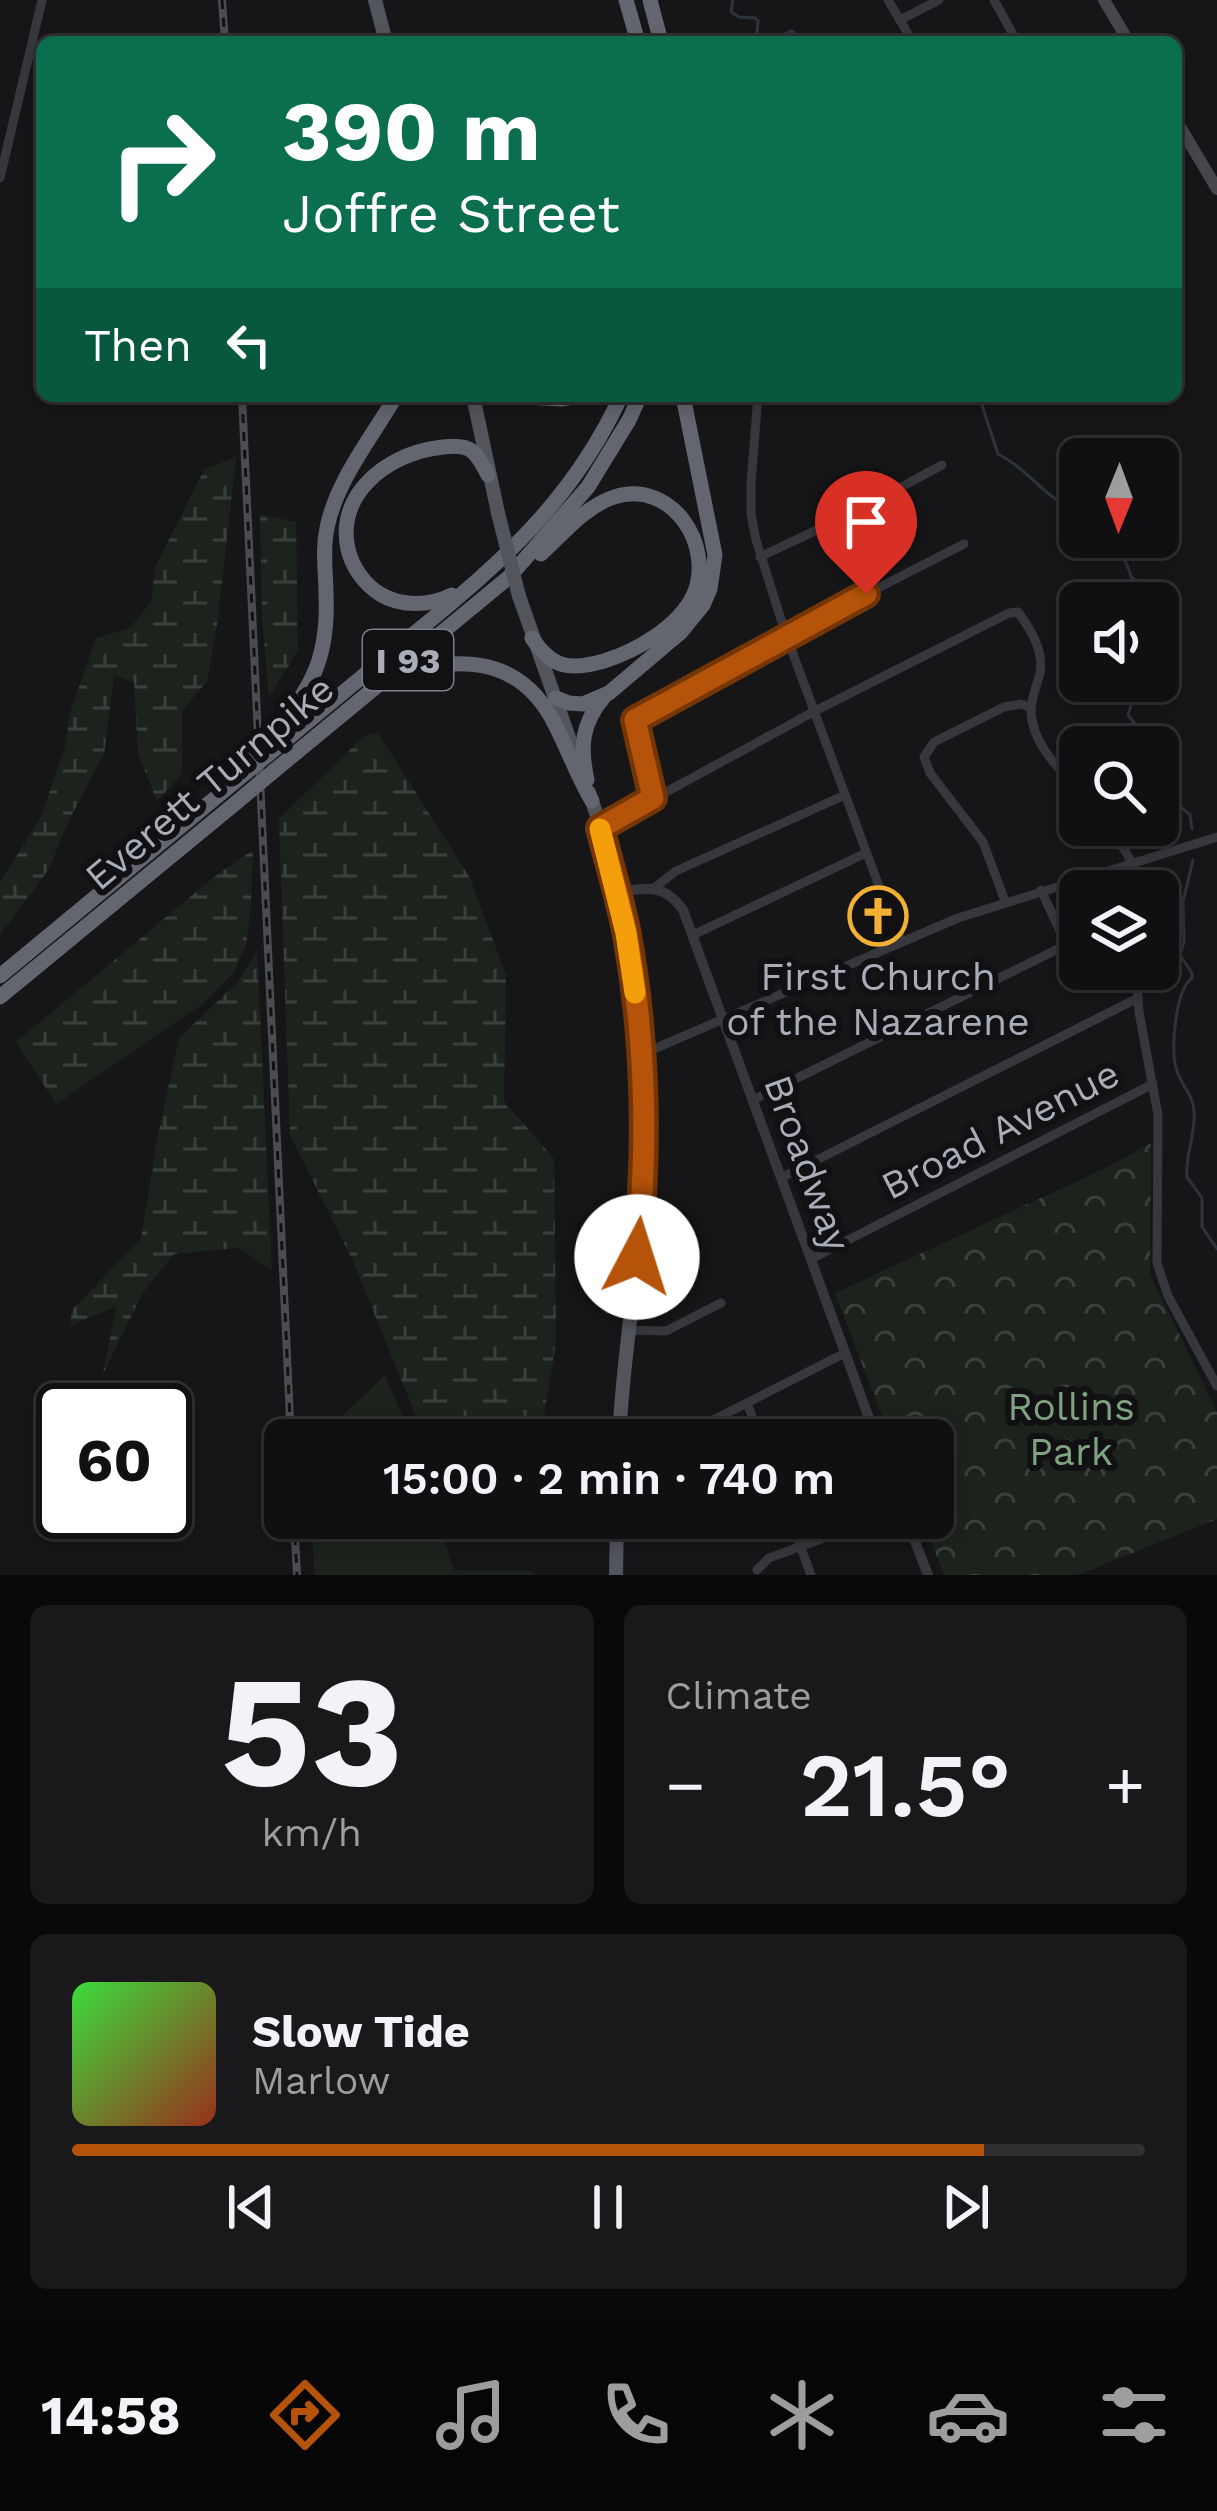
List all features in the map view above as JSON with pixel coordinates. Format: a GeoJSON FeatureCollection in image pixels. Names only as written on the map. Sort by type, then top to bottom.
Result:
{"type":"FeatureCollection","features":[{"type":"Feature","properties":{"kind":"highway"},"geometry":{"type":"LineString","coordinates":[[626,0],[636,36]]}},
{"type":"Feature","properties":{"kind":"highway"},"geometry":{"type":"LineString","coordinates":[[650,0],[659,36]]}},
{"type":"Feature","properties":{"kind":"highway"},"geometry":{"type":"LineString","coordinates":[[32,950],[112,872],[248,757],[275,741],[307,692],[324,646],[327,528],[350,475],[393,402]]}},
{"type":"Feature","properties":{"kind":"highway","name":"Everett Turnpike"},"geometry":{"type":"LineString","coordinates":[[0,976],[237,780],[275,741],[507,555],[564,491],[618,402]]}},
{"type":"Feature","properties":{"kind":"highway","name":"Everett Turnpike"},"geometry":{"type":"LineString","coordinates":[[0,998],[509,577],[588,487],[637,402]]}},
{"type":"Feature","properties":{"kind":"highway"},"geometry":{"type":"LineString","coordinates":[[592,801],[582,738],[587,721],[609,693],[681,632],[710,589],[715,555],[684,402]]}},
{"type":"Feature","properties":{"kind":"highway"},"geometry":{"type":"LineString","coordinates":[[488,475],[476,455],[463,447],[430,448],[400,459],[372,477],[355,497],[346,526],[348,551],[373,589],[412,604],[450,596],[507,555]]}},
{"type":"Feature","properties":{"kind":"highway"},"geometry":{"type":"LineString","coordinates":[[509,577],[579,518],[622,495],[643,495],[666,505],[685,521],[694,537],[699,572],[693,594],[673,621],[645,642],[622,655],[572,666],[550,661],[532,638]]}},
{"type":"Feature","properties":{"kind":"highway"},"geometry":{"type":"LineString","coordinates":[[386,678],[454,662],[480,664],[512,676],[536,695],[551,718],[592,801]]}},
{"type":"Feature","properties":{"kind":"highway"},"geometry":{"type":"LineString","coordinates":[[556,698],[583,704],[609,693]]}},
{"type":"Feature","properties":{"kind":"main road"},"geometry":{"type":"LineString","coordinates":[[375,0],[384,36]]}},
{"type":"Feature","properties":{"kind":"main road"},"geometry":{"type":"LineString","coordinates":[[1104,0],[1125,36]]}},
{"type":"Feature","properties":{"kind":"main road"},"geometry":{"type":"LineString","coordinates":[[1182,130],[1217,189]]}},
{"type":"Feature","properties":{"kind":"main road"},"geometry":{"type":"LineString","coordinates":[[474,402],[519,596],[592,801],[633,976],[644,1167],[621,1419]]}},
{"type":"Feature","properties":{"kind":"main road"},"geometry":{"type":"LineString","coordinates":[[616,1575],[617,1539]]}},
{"type":"Feature","properties":{"kind":"street"},"geometry":{"type":"LineString","coordinates":[[0,178],[42,0]]}},
{"type":"Feature","properties":{"kind":"street"},"geometry":{"type":"LineString","coordinates":[[888,0],[909,36]]}},
{"type":"Feature","properties":{"kind":"street"},"geometry":{"type":"LineString","coordinates":[[900,20],[939,0]]}},
{"type":"Feature","properties":{"kind":"street"},"geometry":{"type":"LineString","coordinates":[[994,0],[1014,36]]}},
{"type":"Feature","properties":{"kind":"street"},"geometry":{"type":"LineString","coordinates":[[757,402],[751,514],[760,556],[902,941]]}},
{"type":"Feature","properties":{"kind":"street"},"geometry":{"type":"LineString","coordinates":[[760,556],[942,465]]}},
{"type":"Feature","properties":{"kind":"street"},"geometry":{"type":"LineString","coordinates":[[653,798],[635,720],[964,544]]}},
{"type":"Feature","properties":{"kind":"street"},"geometry":{"type":"LineString","coordinates":[[600,828],[1009,613],[1018,612],[1036,643],[1041,660],[1031,707],[1037,734],[1059,766]]}},
{"type":"Feature","properties":{"kind":"street"},"geometry":{"type":"LineString","coordinates":[[1005,902],[983,842],[930,773],[924,757],[934,742],[1004,706],[1031,707]]}},
{"type":"Feature","properties":{"kind":"street"},"geometry":{"type":"LineString","coordinates":[[617,892],[653,889],[676,871],[845,795]]}},
{"type":"Feature","properties":{"kind":"street"},"geometry":{"type":"LineString","coordinates":[[640,1055],[902,941],[1005,902],[1217,837]]}},
{"type":"Feature","properties":{"kind":"street"},"geometry":{"type":"LineString","coordinates":[[1122,846],[1132,870]]}},
{"type":"Feature","properties":{"kind":"street"},"geometry":{"type":"LineString","coordinates":[[693,934],[866,853]]}},
{"type":"Feature","properties":{"kind":"street","name":"Broadway"},"geometry":{"type":"LineString","coordinates":[[653,889],[678,902],[693,934],[869,1419]]}},
{"type":"Feature","properties":{"kind":"street"},"geometry":{"type":"LineString","coordinates":[[1041,890],[1059,929]]}},
{"type":"Feature","properties":{"kind":"street"},"geometry":{"type":"LineString","coordinates":[[753,1100],[1059,947]]}},
{"type":"Feature","properties":{"kind":"street"},"geometry":{"type":"LineString","coordinates":[[1137,990],[1159,1132],[1156,1237],[1161,1280],[1217,1386]]}},
{"type":"Feature","properties":{"kind":"street"},"geometry":{"type":"LineString","coordinates":[[782,1178],[1138,998]]}},
{"type":"Feature","properties":{"kind":"street","name":"Broad Avenue"},"geometry":{"type":"LineString","coordinates":[[811,1259],[1153,1084]]}},
{"type":"Feature","properties":{"kind":"street"},"geometry":{"type":"LineString","coordinates":[[629,1330],[666,1331],[721,1303]]}},
{"type":"Feature","properties":{"kind":"street"},"geometry":{"type":"LineString","coordinates":[[715,1419],[844,1353]]}},
{"type":"Feature","properties":{"kind":"street"},"geometry":{"type":"LineString","coordinates":[[747,1403],[753,1419]]}},
{"type":"Feature","properties":{"kind":"street"},"geometry":{"type":"LineString","coordinates":[[798,1539],[811,1575]]}},
{"type":"Feature","properties":{"kind":"street"},"geometry":{"type":"LineString","coordinates":[[757,1570],[769,1558],[823,1539]]}},
{"type":"Feature","properties":{"kind":"street"},"geometry":{"type":"LineString","coordinates":[[914,1539],[928,1575]]}},
{"type":"Feature","properties":{"kind":"green space"},"geometry":{"type":"Polygon","coordinates":[[[236,457],[207,681],[182,711],[182,774],[157,801],[138,753],[134,682],[114,676],[104,754],[49,869],[0,935],[0,882],[41,817],[96,638],[130,628],[151,602],[155,568],[204,470],[236,457]]]}},
{"type":"Feature","properties":{"kind":"green space"},"geometry":{"type":"Polygon","coordinates":[[[260,514],[296,522],[298,650],[269,697],[262,616],[260,514]]]}},
{"type":"Feature","properties":{"kind":"green space"},"geometry":{"type":"Polygon","coordinates":[[[378,733],[470,878],[506,975],[504,1101],[554,1159],[556,1342],[543,1419],[417,1419],[352,1259],[290,1135],[279,819],[364,736],[378,733]]]}},
{"type":"Feature","properties":{"kind":"green space"},"geometry":{"type":"Polygon","coordinates":[[[253,850],[246,945],[235,971],[204,1003],[56,1104],[16,1042],[253,850]]]}},
{"type":"Feature","properties":{"kind":"green space"},"geometry":{"type":"Polygon","coordinates":[[[257,951],[272,1271],[239,1248],[174,1254],[142,1294],[103,1374],[116,1306],[70,1326],[72,1310],[141,1239],[179,1038],[237,983],[257,951]]]}},
{"type":"Feature","properties":{"kind":"green space","name":"Rollins Park"},"geometry":{"type":"Polygon","coordinates":[[[1151,1143],[1150,1275],[1217,1412],[1217,1519],[1078,1575],[944,1575],[930,1539],[954,1539],[954,1419],[883,1419],[835,1293],[1151,1143]]]}},
{"type":"Feature","properties":{"kind":"green space"},"geometry":{"type":"Polygon","coordinates":[[[385,1375],[403,1419],[339,1419],[385,1375]]]}},
{"type":"Feature","properties":{"kind":"green space"},"geometry":{"type":"Polygon","coordinates":[[[313,1539],[444,1539],[454,1570],[532,1571],[533,1575],[314,1575],[313,1539]]]}},
{"type":"Feature","properties":{"kind":"waterway"},"geometry":{"type":"LineString","coordinates":[[733,0],[731,12],[758,21],[758,36]]}},
{"type":"Feature","properties":{"kind":"waterway"},"geometry":{"type":"LineString","coordinates":[[783,36],[790,31],[796,36]]}},
{"type":"Feature","properties":{"kind":"waterway"},"geometry":{"type":"LineString","coordinates":[[981,402],[998,454],[1059,501]]}},
{"type":"Feature","properties":{"kind":"waterway"},"geometry":{"type":"LineString","coordinates":[[1123,558],[1138,582]]}},
{"type":"Feature","properties":{"kind":"waterway"},"geometry":{"type":"LineString","coordinates":[[1132,702],[1128,715],[1136,725],[1151,730],[1179,785],[1171,798],[1190,815],[1192,829]]}},
{"type":"Feature","properties":{"kind":"waterway"},"geometry":{"type":"LineString","coordinates":[[1193,860],[1183,902],[1180,955],[1192,978],[1178,1007],[1175,1059],[1194,1111],[1187,1177],[1202,1198],[1202,1227],[1217,1249]]}},
{"type":"Feature","properties":{"kind":"railway"},"geometry":{"type":"LineString","coordinates":[[222,0],[225,36]]}},
{"type":"Feature","properties":{"kind":"railway"},"geometry":{"type":"LineString","coordinates":[[242,402],[290,1419]]}},
{"type":"Feature","properties":{"kind":"railway"},"geometry":{"type":"LineString","coordinates":[[295,1539],[297,1575]]}},
{"type":"Feature","properties":{"kind":"slow traffic"},"geometry":{"type":"LineString","coordinates":[[600,829],[626,933],[635,993]]}},
{"type":"Feature","properties":{"kind":"place","name":"First Church of the Nazarene"},"geometry":{"type":"Point","coordinates":[878,916]}},
{"type":"Feature","properties":{"kind":"route"},"geometry":{"type":"LineString","coordinates":[[637,1257],[644,1167],[637,1016],[626,933],[600,828],[653,798],[635,720],[866,594]]}}]}
